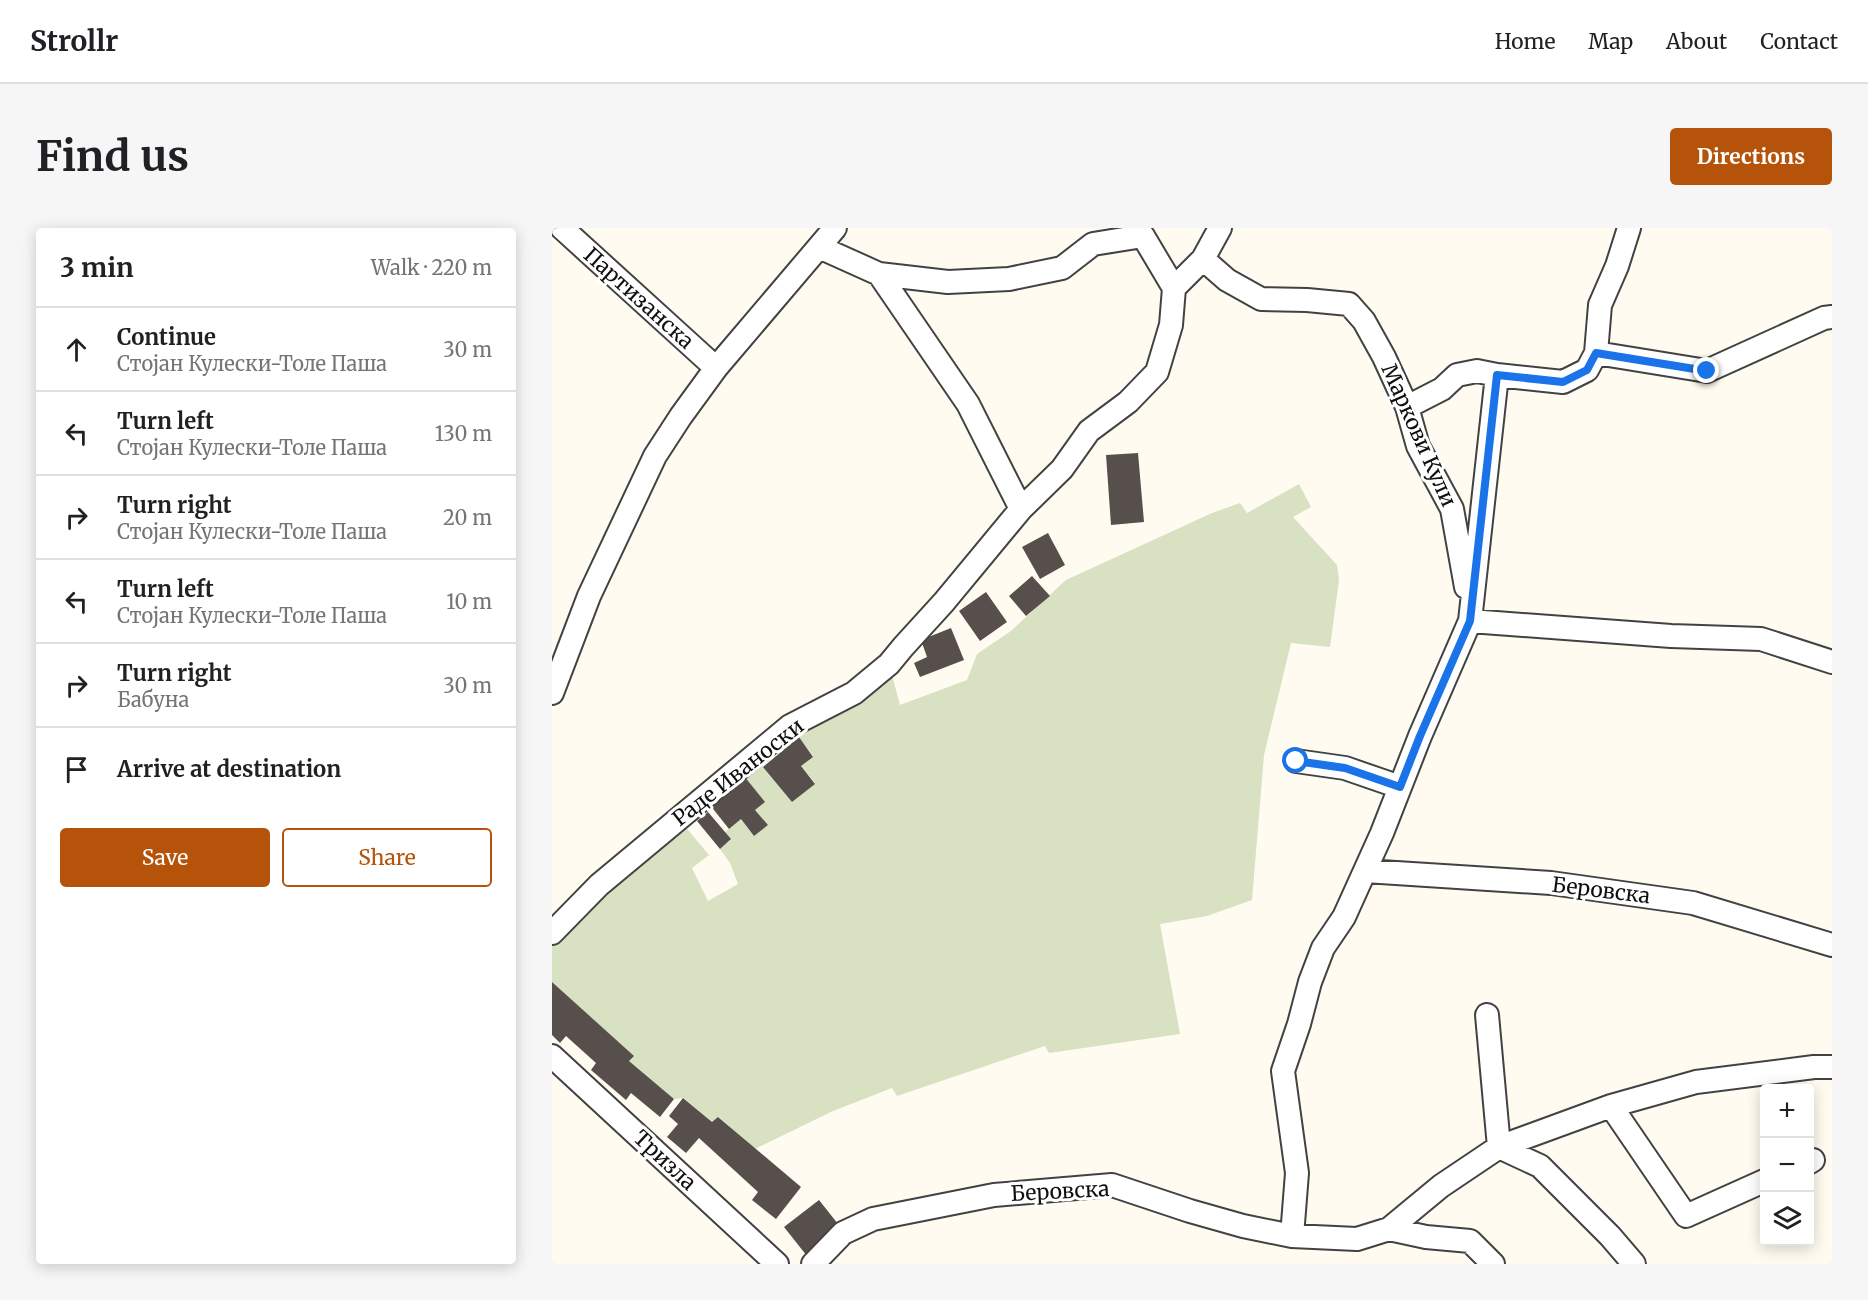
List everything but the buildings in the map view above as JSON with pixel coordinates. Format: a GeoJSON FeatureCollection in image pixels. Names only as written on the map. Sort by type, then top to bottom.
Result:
{"type":"FeatureCollection","features":[{"type":"Feature","properties":{"kind":"street"},"geometry":{"type":"LineString","coordinates":[[552,693],[590,596],[655,456],[716,368],[835,228]]}},
{"type":"Feature","properties":{"kind":"street"},"geometry":{"type":"LineString","coordinates":[[819,247],[879,274],[948,282],[1009,279],[1062,267],[1093,244],[1143,236],[1174,288],[1203,259],[1220,228]]}},
{"type":"Feature","properties":{"kind":"street"},"geometry":{"type":"LineString","coordinates":[[1407,407],[1442,389],[1456,375],[1477,370],[1497,375],[1563,382],[1587,370],[1596,353],[1600,305],[1617,266],[1629,228]]}},
{"type":"Feature","properties":{"kind":"street","name":"Партизанска"},"geometry":{"type":"LineString","coordinates":[[571,231],[716,368]]}},
{"type":"Feature","properties":{"kind":"street","name":"Маркови Кули"},"geometry":{"type":"LineString","coordinates":[[1203,259],[1227,280],[1261,299],[1349,304],[1364,321],[1407,407],[1418,446],[1452,509],[1462,557],[1470,621]]}},
{"type":"Feature","properties":{"kind":"street"},"geometry":{"type":"LineString","coordinates":[[879,274],[968,404],[1021,509]]}},
{"type":"Feature","properties":{"kind":"street","name":"Раде Иваноски"},"geometry":{"type":"LineString","coordinates":[[552,933],[600,885],[790,726],[854,693],[889,664],[1021,509],[1062,469],[1089,431],[1128,402],[1157,372],[1171,326],[1174,288]]}},
{"type":"Feature","properties":{"kind":"street"},"geometry":{"type":"LineString","coordinates":[[1596,353],[1707,371],[1824,318],[1832,317]]}},
{"type":"Feature","properties":{"kind":"street"},"geometry":{"type":"LineString","coordinates":[[1292,1236],[1297,1173],[1282,1071],[1299,1024],[1310,981],[1323,948],[1344,917],[1365,871],[1470,621],[1497,375]]}},
{"type":"Feature","properties":{"kind":"street"},"geometry":{"type":"LineString","coordinates":[[1470,621],[1613,632],[1761,639],[1832,662]]}},
{"type":"Feature","properties":{"kind":"street"},"geometry":{"type":"LineString","coordinates":[[1296,761],[1345,768],[1400,787]]}},
{"type":"Feature","properties":{"kind":"street","name":"Беровска"},"geometry":{"type":"LineString","coordinates":[[1365,871],[1551,883],[1693,903],[1832,945]]}},
{"type":"Feature","properties":{"kind":"street"},"geometry":{"type":"LineString","coordinates":[[1487,1015],[1499,1147],[1540,1166],[1610,1236],[1634,1264]]}},
{"type":"Feature","properties":{"kind":"street","name":"Тризла"},"geometry":{"type":"LineString","coordinates":[[552,1056],[777,1264]]}},
{"type":"Feature","properties":{"kind":"street","name":"Беровска"},"geometry":{"type":"LineString","coordinates":[[813,1264],[843,1233],[873,1219],[994,1195],[1112,1185],[1243,1226],[1292,1236],[1357,1239],[1389,1229],[1441,1186],[1499,1147],[1611,1106],[1696,1082],[1814,1067],[1832,1067]]}},
{"type":"Feature","properties":{"kind":"street"},"geometry":{"type":"LineString","coordinates":[[1611,1106],[1686,1216],[1760,1183]]}},
{"type":"Feature","properties":{"kind":"street","name":"Беровска"},"geometry":{"type":"LineString","coordinates":[[1389,1229],[1426,1237],[1470,1241],[1493,1264]]}},
{"type":"Feature","properties":{"kind":"green space"},"geometry":{"type":"Polygon","coordinates":[[[1299,484],[1311,507],[1293,517],[1337,565],[1339,580],[1330,647],[1291,643],[1264,755],[1252,900],[1207,916],[1160,924],[1180,1034],[1049,1053],[1045,1046],[897,1096],[892,1088],[833,1111],[755,1149],[719,1117],[712,1122],[684,1098],[674,1099],[629,1061],[633,1056],[552,982],[552,933],[678,818],[709,855],[692,868],[708,901],[738,884],[730,863],[720,849],[730,840],[724,833],[741,819],[754,836],[768,825],[755,810],[764,802],[744,776],[755,756],[792,802],[815,783],[801,766],[813,756],[790,726],[889,664],[900,705],[967,680],[977,654],[1011,631],[1066,580],[1212,513],[1240,503],[1247,513],[1299,484]]]}},
{"type":"Feature","properties":{"kind":"route"},"geometry":{"type":"LineString","coordinates":[[1296,761],[1345,768],[1400,787],[1470,621],[1497,375],[1563,382],[1587,370],[1596,353],[1707,371]]}}]}
